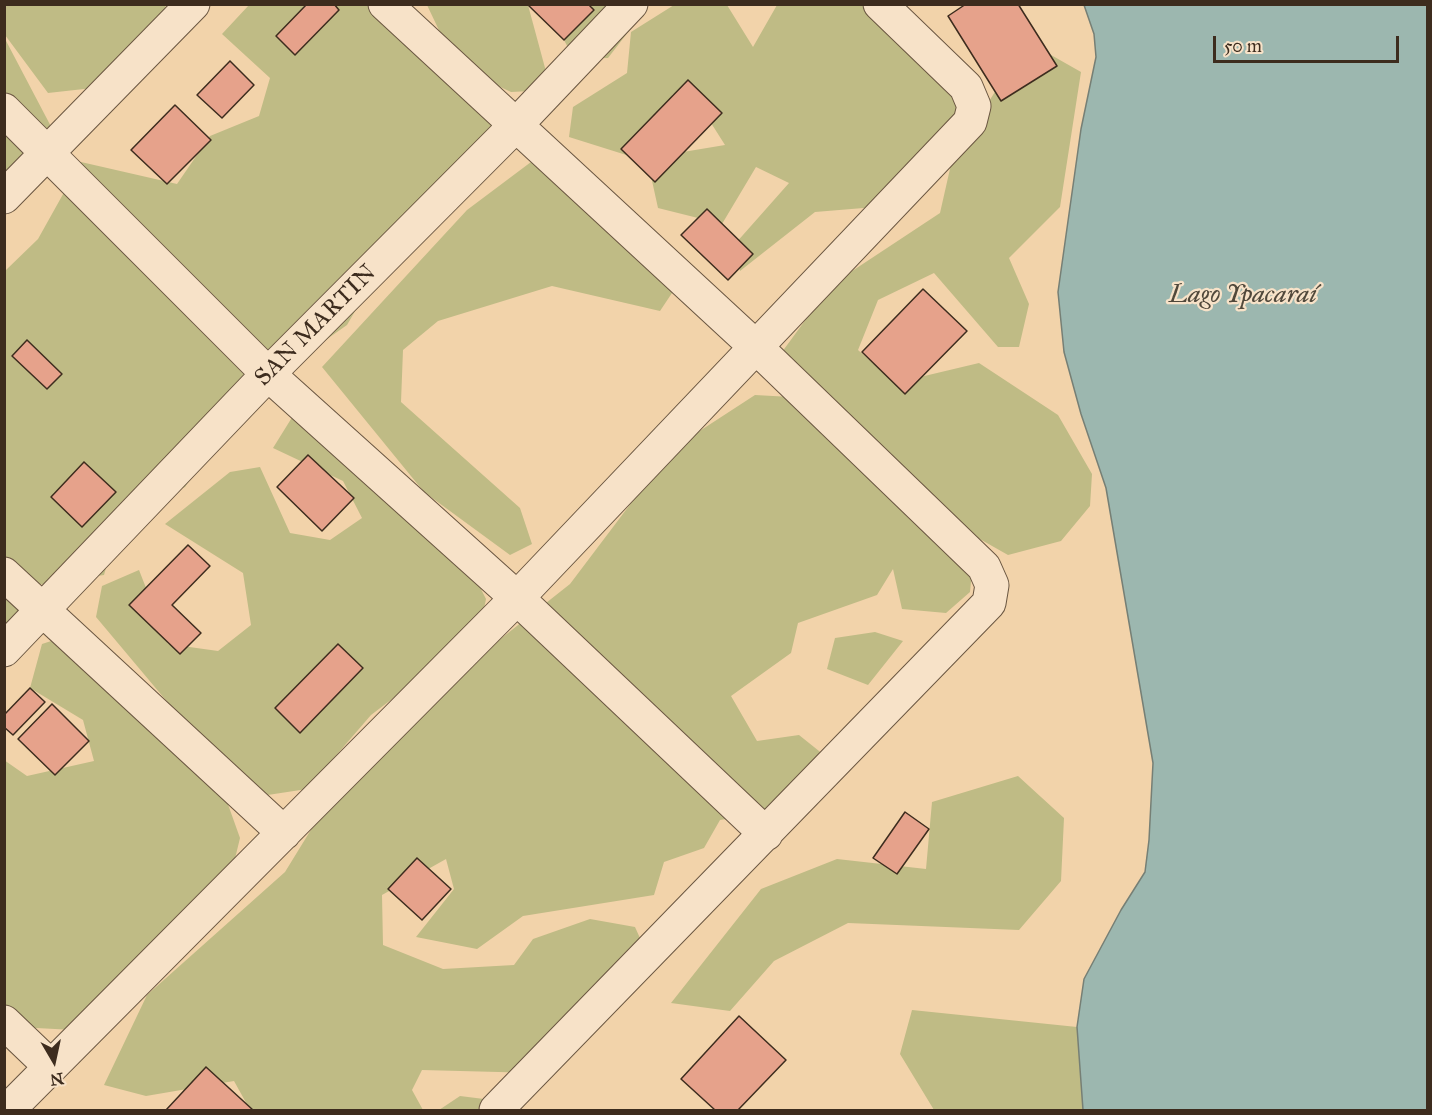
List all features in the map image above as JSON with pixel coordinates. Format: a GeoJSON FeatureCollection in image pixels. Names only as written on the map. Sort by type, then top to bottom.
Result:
{"type":"FeatureCollection","features":[{"type":"Feature","properties":{"kind":"street"},"geometry":{"type":"LineString","coordinates":[[4,197],[193,4]]}},
{"type":"Feature","properties":{"kind":"street"},"geometry":{"type":"LineString","coordinates":[[385,4],[757,348],[984,567],[992,585],[989,603],[495,1110]]}},
{"type":"Feature","properties":{"kind":"street","name":"SAN MARTIN"},"geometry":{"type":"LineString","coordinates":[[4,650],[268,374],[516,125],[631,4]]}},
{"type":"Feature","properties":{"kind":"street"},"geometry":{"type":"LineString","coordinates":[[8,1110],[517,598],[970,122],[974,106],[966,87],[880,4]]}},
{"type":"Feature","properties":{"kind":"street"},"geometry":{"type":"LineString","coordinates":[[4,110],[268,374],[517,598],[766,834]]}},
{"type":"Feature","properties":{"kind":"street"},"geometry":{"type":"LineString","coordinates":[[4,574],[284,833]]}},
{"type":"Feature","properties":{"kind":"street"},"geometry":{"type":"LineString","coordinates":[[4,1022],[51,1067]]}},
{"type":"Feature","properties":{"kind":"shaded area"},"geometry":{"type":"Polygon","coordinates":[[[5,5],[165,5],[168,15],[129,84],[48,93],[5,35],[5,5]]]}},
{"type":"Feature","properties":{"kind":"shaded area"},"geometry":{"type":"Polygon","coordinates":[[[249,5],[388,5],[495,100],[510,153],[379,270],[347,325],[246,396],[185,487],[121,514],[104,575],[30,586],[5,658],[5,271],[38,239],[81,162],[177,184],[210,136],[259,116],[270,78],[222,34],[249,5]]]}},
{"type":"Feature","properties":{"kind":"shaded area"},"geometry":{"type":"Polygon","coordinates":[[[427,5],[528,5],[551,90],[511,92],[456,66],[427,5]]]}},
{"type":"Feature","properties":{"kind":"shaded area"},"geometry":{"type":"Polygon","coordinates":[[[593,5],[649,5],[608,58],[574,59],[564,40],[593,5]]]}},
{"type":"Feature","properties":{"kind":"shaded area"},"geometry":{"type":"Polygon","coordinates":[[[674,5],[727,5],[753,47],[777,5],[902,5],[971,108],[912,204],[815,212],[740,271],[735,244],[789,183],[756,167],[722,224],[658,208],[647,158],[725,145],[692,93],[673,94],[639,159],[569,137],[573,107],[627,73],[631,32],[674,5]]]}},
{"type":"Feature","properties":{"kind":"shaded area"},"geometry":{"type":"Polygon","coordinates":[[[4,37],[56,136],[5,178],[4,37]]]}},
{"type":"Feature","properties":{"kind":"shaded area"},"geometry":{"type":"Polygon","coordinates":[[[1044,51],[1081,72],[1060,207],[1009,258],[1029,304],[1019,347],[998,347],[934,273],[878,300],[858,350],[895,383],[979,363],[1058,415],[1092,474],[1090,506],[1061,541],[1008,555],[978,538],[782,352],[831,285],[940,213],[952,160],[1015,60],[1044,51]]]}},
{"type":"Feature","properties":{"kind":"shaded area"},"geometry":{"type":"Polygon","coordinates":[[[543,153],[680,281],[660,311],[552,286],[438,321],[403,350],[401,402],[520,508],[532,544],[510,555],[424,492],[322,367],[467,210],[543,153]]]}},
{"type":"Feature","properties":{"kind":"shaded area"},"geometry":{"type":"Polygon","coordinates":[[[755,395],[809,398],[974,551],[970,592],[946,613],[902,609],[893,569],[877,595],[798,623],[791,653],[731,696],[757,741],[799,735],[824,755],[796,807],[720,820],[704,848],[664,862],[654,895],[523,916],[477,949],[416,937],[454,889],[446,859],[382,895],[383,945],[443,969],[514,965],[533,939],[590,919],[635,927],[648,956],[537,1073],[422,1070],[412,1090],[423,1110],[248,1110],[234,1081],[146,1096],[104,1085],[147,995],[285,872],[360,750],[570,584],[672,449],[755,395]]]}},
{"type":"Feature","properties":{"kind":"shaded area"},"geometry":{"type":"Polygon","coordinates":[[[296,411],[458,544],[486,599],[479,633],[371,715],[307,789],[248,798],[96,617],[102,586],[139,570],[168,644],[218,651],[251,625],[243,573],[165,524],[230,472],[260,467],[290,533],[330,540],[362,518],[343,481],[273,448],[296,411]]]}},
{"type":"Feature","properties":{"kind":"shaded area"},"geometry":{"type":"Polygon","coordinates":[[[82,631],[220,782],[240,838],[232,871],[74,1030],[17,1027],[5,1016],[4,760],[27,776],[94,761],[83,720],[30,688],[42,644],[82,631]]]}},
{"type":"Feature","properties":{"kind":"shaded area"},"geometry":{"type":"Polygon","coordinates":[[[875,632],[903,641],[868,685],[827,669],[835,638],[875,632]]]}},
{"type":"Feature","properties":{"kind":"shaded area"},"geometry":{"type":"Polygon","coordinates":[[[1018,776],[1064,818],[1061,881],[1019,930],[848,923],[774,961],[730,1011],[671,1003],[761,889],[837,859],[926,869],[932,802],[1018,776]]]}},
{"type":"Feature","properties":{"kind":"shaded area"},"geometry":{"type":"Polygon","coordinates":[[[912,1010],[1077,1027],[1083,1110],[934,1110],[900,1054],[912,1010]]]}},
{"type":"Feature","properties":{"kind":"shaded area"},"geometry":{"type":"Polygon","coordinates":[[[460,1096],[500,1101],[497,1110],[439,1110],[460,1096]]]}},
{"type":"Feature","properties":{"kind":"water","name":"Lago Ypacaraí"},"geometry":{"type":"Polygon","coordinates":[[[1084,5],[1427,5],[1427,1110],[1083,1110],[1077,1027],[1084,979],[1121,910],[1145,872],[1153,763],[1106,488],[1081,414],[1064,352],[1058,292],[1081,129],[1096,57],[1094,34],[1084,5]]]}},
{"type":"Feature","properties":{"kind":"building"},"geometry":{"type":"Polygon","coordinates":[[[307,4],[334,4],[339,10],[295,55],[276,36],[307,4]]]}},
{"type":"Feature","properties":{"kind":"building"},"geometry":{"type":"Polygon","coordinates":[[[527,4],[588,4],[594,10],[564,40],[527,4]]]}},
{"type":"Feature","properties":{"kind":"building"},"geometry":{"type":"Polygon","coordinates":[[[966,4],[1018,4],[1057,66],[1001,101],[948,16],[966,4]]]}},
{"type":"Feature","properties":{"kind":"building"},"geometry":{"type":"Polygon","coordinates":[[[230,61],[254,85],[222,118],[197,95],[230,61]]]}},
{"type":"Feature","properties":{"kind":"building"},"geometry":{"type":"Polygon","coordinates":[[[688,80],[722,113],[655,182],[621,149],[688,80]]]}},
{"type":"Feature","properties":{"kind":"building"},"geometry":{"type":"Polygon","coordinates":[[[175,105],[211,140],[167,184],[131,150],[175,105]]]}},
{"type":"Feature","properties":{"kind":"building"},"geometry":{"type":"Polygon","coordinates":[[[707,209],[753,254],[728,280],[681,235],[707,209]]]}},
{"type":"Feature","properties":{"kind":"building"},"geometry":{"type":"Polygon","coordinates":[[[923,289],[967,331],[905,394],[862,352],[923,289]]]}},
{"type":"Feature","properties":{"kind":"building"},"geometry":{"type":"Polygon","coordinates":[[[27,340],[62,374],[47,389],[12,356],[27,340]]]}},
{"type":"Feature","properties":{"kind":"building"},"geometry":{"type":"Polygon","coordinates":[[[308,455],[354,498],[322,531],[277,487],[308,455]]]}},
{"type":"Feature","properties":{"kind":"building"},"geometry":{"type":"Polygon","coordinates":[[[84,462],[116,492],[82,527],[51,497],[84,462]]]}},
{"type":"Feature","properties":{"kind":"building"},"geometry":{"type":"Polygon","coordinates":[[[188,545],[210,566],[172,605],[201,633],[180,654],[129,605],[188,545]]]}},
{"type":"Feature","properties":{"kind":"building"},"geometry":{"type":"Polygon","coordinates":[[[338,644],[363,668],[300,733],[275,708],[338,644]]]}},
{"type":"Feature","properties":{"kind":"building"},"geometry":{"type":"Polygon","coordinates":[[[30,688],[45,702],[13,735],[4,727],[4,715],[30,688]]]}},
{"type":"Feature","properties":{"kind":"building"},"geometry":{"type":"Polygon","coordinates":[[[52,704],[89,741],[55,775],[18,739],[52,704]]]}},
{"type":"Feature","properties":{"kind":"building"},"geometry":{"type":"Polygon","coordinates":[[[905,812],[929,829],[897,874],[873,858],[905,812]]]}},
{"type":"Feature","properties":{"kind":"building"},"geometry":{"type":"Polygon","coordinates":[[[417,858],[451,889],[422,920],[388,889],[417,858]]]}},
{"type":"Feature","properties":{"kind":"building"},"geometry":{"type":"Polygon","coordinates":[[[739,1016],[786,1060],[738,1110],[715,1110],[681,1079],[739,1016]]]}},
{"type":"Feature","properties":{"kind":"building"},"geometry":{"type":"Polygon","coordinates":[[[206,1067],[253,1110],[166,1110],[206,1067]]]}}]}
